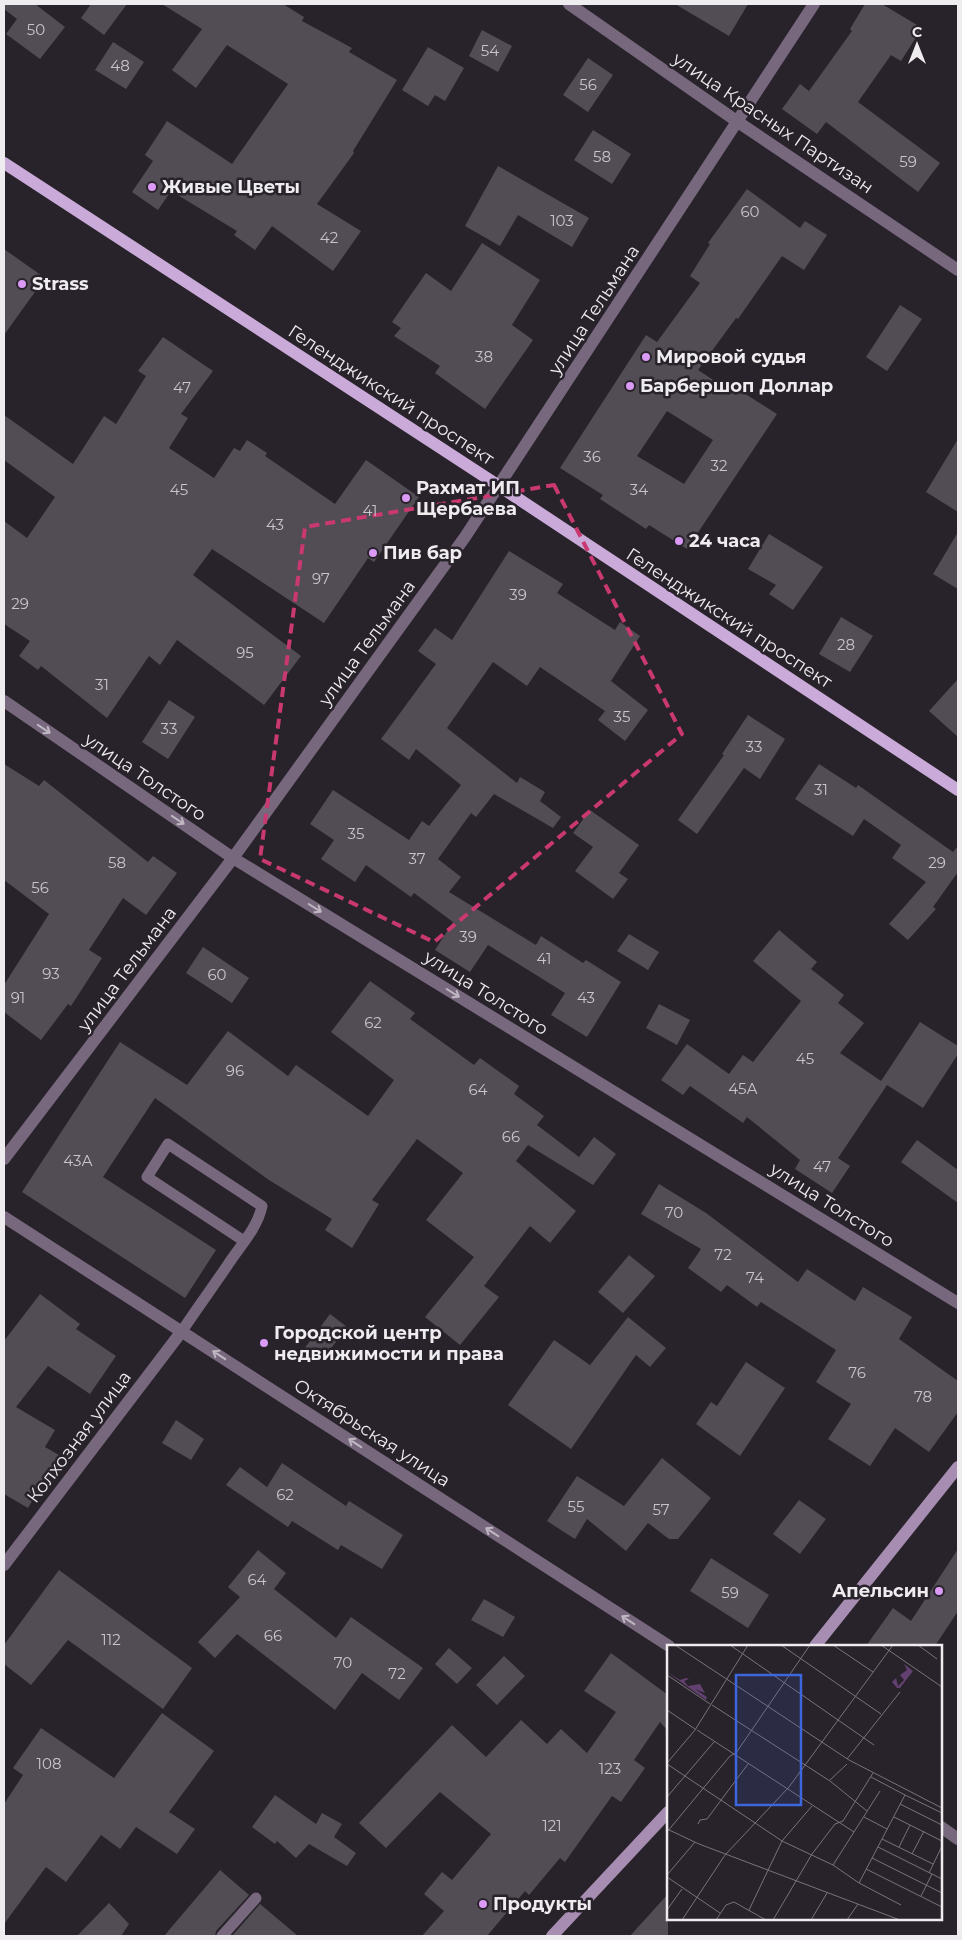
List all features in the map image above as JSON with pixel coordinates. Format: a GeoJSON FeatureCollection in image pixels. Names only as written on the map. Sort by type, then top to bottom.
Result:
{"type":"FeatureCollection","features":[{"type":"Feature","properties":{"kind":"main road","name":"Геленджикский проспект"},"geometry":{"type":"LineString","coordinates":[[4,163],[500,486],[958,790]]}},
{"type":"Feature","properties":{"kind":"street","name":"улица Красных Партизан"},"geometry":{"type":"LineString","coordinates":[[569,4],[738,122],[958,270]]}},
{"type":"Feature","properties":{"kind":"street","name":"улица Тельмана"},"geometry":{"type":"LineString","coordinates":[[4,1159],[233,858],[500,486],[814,4]]}},
{"type":"Feature","properties":{"kind":"street","name":"улица Толстого"},"geometry":{"type":"LineString","coordinates":[[4,701],[233,858],[958,1303]]}},
{"type":"Feature","properties":{"kind":"street","name":"Октябрьская улица"},"geometry":{"type":"LineString","coordinates":[[4,1217],[667,1645]]}},
{"type":"Feature","properties":{"kind":"street","name":"Колхозная улица"},"geometry":{"type":"LineString","coordinates":[[4,1565],[182,1331]]}},
{"type":"Feature","properties":{"kind":"street"},"geometry":{"type":"LineString","coordinates":[[816,1645],[958,1467]]}},
{"type":"Feature","properties":{"kind":"street"},"geometry":{"type":"LineString","coordinates":[[552,1936],[667,1813]]}},
{"type":"Feature","properties":{"kind":"street"},"geometry":{"type":"LineString","coordinates":[[942,1828],[958,1839]]}},
{"type":"Feature","properties":{"kind":"lane"},"geometry":{"type":"LineString","coordinates":[[182,1331],[244,1241],[259,1218],[262,1206],[168,1144],[147,1177],[244,1241]]}},
{"type":"Feature","properties":{"kind":"lane"},"geometry":{"type":"LineString","coordinates":[[222,1936],[256,1898]]}},
{"type":"Feature","properties":{"kind":"highlighted area"},"geometry":{"type":"Polygon","coordinates":[[[554,485],[682,734],[434,942],[260,859],[305,527],[554,485]]]}},
{"type":"Feature","properties":{"kind":"building"},"geometry":{"type":"Polygon","coordinates":[[[4,4],[35,4],[65,27],[40,59],[6,34],[17,19],[4,9],[4,4]]]}},
{"type":"Feature","properties":{"kind":"building"},"geometry":{"type":"Polygon","coordinates":[[[91,4],[127,4],[104,35],[81,18],[91,4]]]}},
{"type":"Feature","properties":{"kind":"building"},"geometry":{"type":"Polygon","coordinates":[[[162,4],[283,4],[304,17],[302,21],[352,48],[349,52],[397,80],[353,151],[354,153],[317,204],[361,231],[333,271],[272,226],[255,250],[234,235],[237,231],[171,191],[158,210],[132,192],[153,161],[145,155],[167,121],[232,164],[288,84],[227,45],[196,88],[172,70],[202,29],[162,4]]]}},
{"type":"Feature","properties":{"kind":"building"},"geometry":{"type":"Polygon","coordinates":[[[675,4],[748,4],[729,36],[675,4]]]}},
{"type":"Feature","properties":{"kind":"building"},"geometry":{"type":"Polygon","coordinates":[[[865,4],[882,4],[922,28],[901,61],[891,55],[858,102],[940,163],[918,192],[826,122],[817,134],[782,109],[800,84],[809,91],[852,31],[850,29],[865,4]]]}},
{"type":"Feature","properties":{"kind":"building"},"geometry":{"type":"Polygon","coordinates":[[[482,30],[512,46],[498,72],[469,56],[482,30]]]}},
{"type":"Feature","properties":{"kind":"building"},"geometry":{"type":"Polygon","coordinates":[[[113,42],[144,62],[126,89],[95,70],[113,42]]]}},
{"type":"Feature","properties":{"kind":"building"},"geometry":{"type":"Polygon","coordinates":[[[428,47],[464,68],[445,101],[435,95],[428,106],[402,90],[428,47]]]}},
{"type":"Feature","properties":{"kind":"building"},"geometry":{"type":"Polygon","coordinates":[[[588,58],[613,75],[588,112],[563,95],[588,58]]]}},
{"type":"Feature","properties":{"kind":"building"},"geometry":{"type":"Polygon","coordinates":[[[593,130],[631,154],[612,184],[574,160],[593,130]]]}},
{"type":"Feature","properties":{"kind":"building"},"geometry":{"type":"Polygon","coordinates":[[[498,166],[589,218],[572,247],[518,215],[500,246],[465,226],[498,166]]]}},
{"type":"Feature","properties":{"kind":"building"},"geometry":{"type":"Polygon","coordinates":[[[747,189],[800,228],[805,221],[827,235],[804,270],[782,256],[738,319],[736,318],[698,370],[736,395],[739,390],[777,414],[687,549],[649,525],[646,529],[600,499],[603,495],[560,468],[646,335],[657,342],[700,283],[690,276],[710,244],[708,243],[747,189]],[[667,411],[637,456],[684,484],[713,440],[667,411]]]}},
{"type":"Feature","properties":{"kind":"building"},"geometry":{"type":"Polygon","coordinates":[[[482,243],[540,280],[512,325],[533,340],[485,409],[435,373],[440,366],[394,336],[401,328],[392,322],[426,273],[451,291],[482,243]]]}},
{"type":"Feature","properties":{"kind":"building","name":"Strass"},"geometry":{"type":"Polygon","coordinates":[[[4,249],[45,278],[4,335],[4,249]]]}},
{"type":"Feature","properties":{"kind":"building"},"geometry":{"type":"Polygon","coordinates":[[[900,305],[922,319],[887,371],[866,357],[900,305]]]}},
{"type":"Feature","properties":{"kind":"building"},"geometry":{"type":"Polygon","coordinates":[[[163,337],[213,371],[181,414],[188,418],[169,448],[214,478],[234,448],[240,451],[247,440],[267,453],[265,456],[335,504],[366,460],[419,497],[374,562],[368,558],[324,623],[212,549],[193,575],[301,656],[264,705],[177,640],[160,665],[149,656],[107,718],[41,666],[38,670],[19,656],[30,641],[4,624],[4,521],[27,538],[55,497],[4,460],[4,415],[73,464],[104,416],[116,424],[146,376],[138,371],[163,337]]]}},
{"type":"Feature","properties":{"kind":"building"},"geometry":{"type":"Polygon","coordinates":[[[958,439],[958,512],[926,492],[958,439]]]}},
{"type":"Feature","properties":{"kind":"building"},"geometry":{"type":"Polygon","coordinates":[[[958,532],[958,589],[933,574],[958,532]]]}},
{"type":"Feature","properties":{"kind":"building"},"geometry":{"type":"Polygon","coordinates":[[[769,534],[823,567],[793,610],[769,594],[776,585],[748,569],[769,534]]]}},
{"type":"Feature","properties":{"kind":"building"},"geometry":{"type":"Polygon","coordinates":[[[509,551],[563,584],[557,593],[615,630],[620,622],[640,636],[611,681],[648,710],[625,741],[598,720],[605,711],[540,667],[527,686],[493,662],[447,728],[517,783],[520,777],[545,792],[540,801],[561,817],[553,828],[494,794],[476,817],[471,813],[438,859],[461,877],[449,892],[536,945],[541,936],[583,963],[586,960],[621,982],[587,1037],[551,1015],[565,993],[488,945],[470,972],[435,950],[453,922],[414,893],[411,897],[366,865],[355,882],[321,859],[334,840],[310,824],[333,790],[409,840],[422,821],[429,826],[461,785],[416,749],[409,760],[381,739],[436,664],[418,651],[435,628],[452,640],[509,551]]]}},
{"type":"Feature","properties":{"kind":"building"},"geometry":{"type":"Polygon","coordinates":[[[841,617],[873,636],[850,672],[819,654],[841,617]]]}},
{"type":"Feature","properties":{"kind":"building"},"geometry":{"type":"Polygon","coordinates":[[[958,679],[958,737],[929,711],[958,679]]]}},
{"type":"Feature","properties":{"kind":"building"},"geometry":{"type":"Polygon","coordinates":[[[169,700],[195,717],[168,759],[142,742],[169,700]]]}},
{"type":"Feature","properties":{"kind":"building"},"geometry":{"type":"Polygon","coordinates":[[[748,715],[785,739],[760,779],[744,768],[697,834],[678,820],[724,755],[722,754],[748,715]]]}},
{"type":"Feature","properties":{"kind":"building"},"geometry":{"type":"Polygon","coordinates":[[[4,764],[39,786],[44,780],[148,862],[153,856],[177,873],[146,915],[123,898],[89,950],[102,958],[71,1006],[68,1004],[41,1040],[4,1012],[4,985],[49,914],[4,880],[4,764]]]}},
{"type":"Feature","properties":{"kind":"building"},"geometry":{"type":"Polygon","coordinates":[[[819,764],[856,788],[858,785],[953,852],[958,846],[958,872],[933,907],[936,909],[908,940],[889,924],[926,882],[892,858],[901,845],[864,819],[853,836],[795,799],[819,764]]]}},
{"type":"Feature","properties":{"kind":"building"},"geometry":{"type":"Polygon","coordinates":[[[590,810],[639,845],[619,873],[628,879],[613,899],[575,871],[593,847],[573,833],[590,810]]]}},
{"type":"Feature","properties":{"kind":"building"},"geometry":{"type":"Polygon","coordinates":[[[779,930],[817,962],[811,969],[844,995],[838,1003],[864,1023],[840,1053],[881,1081],[920,1022],[958,1046],[958,1054],[923,1108],[887,1085],[838,1158],[850,1166],[832,1193],[795,1169],[800,1160],[747,1117],[743,1123],[690,1086],[683,1095],[661,1080],[687,1044],[729,1074],[743,1055],[753,1062],[801,1001],[753,961],[779,930]]]}},
{"type":"Feature","properties":{"kind":"building"},"geometry":{"type":"Polygon","coordinates":[[[629,934],[659,952],[648,970],[617,951],[629,934]]]}},
{"type":"Feature","properties":{"kind":"building"},"geometry":{"type":"Polygon","coordinates":[[[203,947],[249,978],[232,1003],[186,973],[203,947]]]}},
{"type":"Feature","properties":{"kind":"building"},"geometry":{"type":"Polygon","coordinates":[[[370,981],[415,1013],[410,1019],[474,1065],[480,1058],[519,1086],[514,1094],[544,1116],[537,1125],[579,1157],[594,1137],[616,1154],[593,1185],[528,1145],[516,1161],[576,1211],[550,1243],[530,1226],[484,1286],[499,1297],[460,1345],[425,1317],[474,1257],[426,1220],[463,1173],[417,1139],[372,1200],[379,1204],[352,1248],[325,1230],[332,1219],[269,1180],[155,1098],[103,1177],[216,1250],[185,1298],[22,1192],[120,1042],[187,1085],[228,1031],[288,1076],[296,1065],[368,1116],[394,1080],[331,1032],[370,981]]]}},
{"type":"Feature","properties":{"kind":"building"},"geometry":{"type":"Polygon","coordinates":[[[659,1004],[690,1020],[677,1045],[646,1028],[659,1004]]]}},
{"type":"Feature","properties":{"kind":"building"},"geometry":{"type":"Polygon","coordinates":[[[917,1140],[958,1170],[958,1203],[901,1162],[917,1140]]]}},
{"type":"Feature","properties":{"kind":"building"},"geometry":{"type":"Polygon","coordinates":[[[659,1184],[706,1213],[798,1282],[807,1269],[855,1301],[863,1287],[912,1317],[899,1339],[958,1381],[958,1412],[929,1452],[895,1428],[870,1466],[828,1439],[851,1404],[816,1382],[836,1350],[761,1302],[757,1307],[727,1285],[721,1292],[688,1268],[701,1249],[641,1214],[659,1184]]]}},
{"type":"Feature","properties":{"kind":"building"},"geometry":{"type":"Polygon","coordinates":[[[629,1255],[655,1276],[623,1313],[598,1292],[629,1255]]]}},
{"type":"Feature","properties":{"kind":"building"},"geometry":{"type":"Polygon","coordinates":[[[40,1294],[80,1324],[76,1329],[116,1356],[90,1394],[48,1366],[16,1407],[55,1430],[45,1447],[59,1455],[28,1508],[4,1494],[4,1341],[40,1294]]]}},
{"type":"Feature","properties":{"kind":"building"},"geometry":{"type":"Polygon","coordinates":[[[330,1314],[347,1327],[321,1362],[304,1349],[330,1314]]]}},
{"type":"Feature","properties":{"kind":"building"},"geometry":{"type":"Polygon","coordinates":[[[628,1317],[666,1348],[650,1367],[636,1355],[571,1449],[508,1405],[554,1340],[590,1365],[628,1317]]]}},
{"type":"Feature","properties":{"kind":"building"},"geometry":{"type":"Polygon","coordinates":[[[746,1362],[785,1388],[740,1456],[696,1424],[711,1402],[717,1406],[746,1362]]]}},
{"type":"Feature","properties":{"kind":"building"},"geometry":{"type":"Polygon","coordinates":[[[176,1420],[204,1439],[191,1460],[162,1443],[176,1420]]]}},
{"type":"Feature","properties":{"kind":"building"},"geometry":{"type":"Polygon","coordinates":[[[662,1458],[711,1498],[678,1539],[669,1539],[648,1523],[626,1551],[587,1519],[575,1539],[547,1521],[577,1476],[624,1506],[662,1458]]]}},
{"type":"Feature","properties":{"kind":"building"},"geometry":{"type":"Polygon","coordinates":[[[282,1463],[346,1506],[349,1501],[403,1535],[382,1569],[341,1545],[338,1550],[292,1521],[288,1527],[226,1485],[240,1467],[267,1487],[282,1463]]]}},
{"type":"Feature","properties":{"kind":"building"},"geometry":{"type":"Polygon","coordinates":[[[799,1500],[826,1519],[800,1554],[773,1534],[799,1500]]]}},
{"type":"Feature","properties":{"kind":"building"},"geometry":{"type":"Polygon","coordinates":[[[958,1549],[958,1611],[936,1645],[867,1645],[893,1608],[911,1621],[958,1549]]]}},
{"type":"Feature","properties":{"kind":"building"},"geometry":{"type":"Polygon","coordinates":[[[258,1550],[286,1573],[274,1589],[336,1638],[351,1617],[423,1668],[399,1700],[362,1673],[335,1710],[237,1634],[215,1658],[198,1642],[240,1597],[228,1587],[258,1550]]]}},
{"type":"Feature","properties":{"kind":"building"},"geometry":{"type":"Polygon","coordinates":[[[711,1558],[769,1595],[748,1628],[690,1591],[711,1558]]]}},
{"type":"Feature","properties":{"kind":"building"},"geometry":{"type":"Polygon","coordinates":[[[59,1570],[192,1668],[163,1709],[68,1640],[31,1685],[4,1664],[4,1645],[59,1570]]]}},
{"type":"Feature","properties":{"kind":"building"},"geometry":{"type":"Polygon","coordinates":[[[484,1599],[515,1617],[503,1637],[471,1620],[484,1599]]]}},
{"type":"Feature","properties":{"kind":"building"},"geometry":{"type":"Polygon","coordinates":[[[449,1648],[472,1668],[457,1684],[435,1664],[449,1648]]]}},
{"type":"Feature","properties":{"kind":"building"},"geometry":{"type":"Polygon","coordinates":[[[611,1653],[667,1694],[667,1730],[660,1722],[634,1760],[645,1768],[621,1802],[612,1796],[565,1862],[560,1858],[529,1895],[525,1891],[487,1936],[422,1936],[444,1911],[424,1894],[442,1872],[452,1880],[491,1834],[440,1792],[386,1848],[359,1823],[452,1725],[486,1757],[521,1720],[547,1744],[561,1729],[587,1753],[616,1712],[584,1691],[611,1653]]]}},
{"type":"Feature","properties":{"kind":"building"},"geometry":{"type":"Polygon","coordinates":[[[504,1656],[525,1676],[497,1705],[476,1685],[504,1656]]]}},
{"type":"Feature","properties":{"kind":"building"},"geometry":{"type":"Polygon","coordinates":[[[162,1713],[214,1751],[169,1812],[195,1829],[177,1854],[136,1827],[120,1849],[101,1835],[66,1882],[46,1867],[4,1924],[4,1804],[23,1775],[13,1768],[41,1728],[114,1778],[162,1713]]]}},
{"type":"Feature","properties":{"kind":"building"},"geometry":{"type":"Polygon","coordinates":[[[275,1795],[316,1824],[322,1813],[342,1824],[334,1837],[356,1853],[347,1866],[309,1844],[296,1858],[277,1841],[275,1844],[252,1827],[275,1795]]]}},
{"type":"Feature","properties":{"kind":"building"},"geometry":{"type":"Polygon","coordinates":[[[220,1870],[249,1895],[216,1931],[215,1936],[164,1936],[220,1870]]]}},
{"type":"Feature","properties":{"kind":"building"},"geometry":{"type":"Polygon","coordinates":[[[667,1895],[668,1936],[630,1936],[667,1895]]]}},
{"type":"Feature","properties":{"kind":"building"},"geometry":{"type":"Polygon","coordinates":[[[109,1903],[129,1924],[121,1936],[77,1936],[109,1903]]]}},
{"type":"Feature","properties":{"kind":"building"},"geometry":{"type":"Polygon","coordinates":[[[260,1904],[298,1936],[232,1936],[260,1904]]]}},
{"type":"Feature","properties":{"kind":"place","name":"Живые Цветы"},"geometry":{"type":"Point","coordinates":[152,187]}},
{"type":"Feature","properties":{"kind":"place","name":"Strass"},"geometry":{"type":"Point","coordinates":[22,284]}},
{"type":"Feature","properties":{"kind":"place","name":"Мировой судья"},"geometry":{"type":"Point","coordinates":[646,357]}},
{"type":"Feature","properties":{"kind":"place","name":"Барбершоп Доллар"},"geometry":{"type":"Point","coordinates":[630,386]}},
{"type":"Feature","properties":{"kind":"place","name":"Рахмат ИП Щербаева"},"geometry":{"type":"Point","coordinates":[406,498]}},
{"type":"Feature","properties":{"kind":"place","name":"24 часа"},"geometry":{"type":"Point","coordinates":[679,541]}},
{"type":"Feature","properties":{"kind":"place","name":"Пив бар"},"geometry":{"type":"Point","coordinates":[373,553]}},
{"type":"Feature","properties":{"kind":"place","name":"Городской центр недвижимости и права"},"geometry":{"type":"Point","coordinates":[264,1343]}},
{"type":"Feature","properties":{"kind":"place","name":"Апельсин"},"geometry":{"type":"Point","coordinates":[939,1591]}},
{"type":"Feature","properties":{"kind":"place","name":"Продукты"},"geometry":{"type":"Point","coordinates":[483,1904]}}]}
